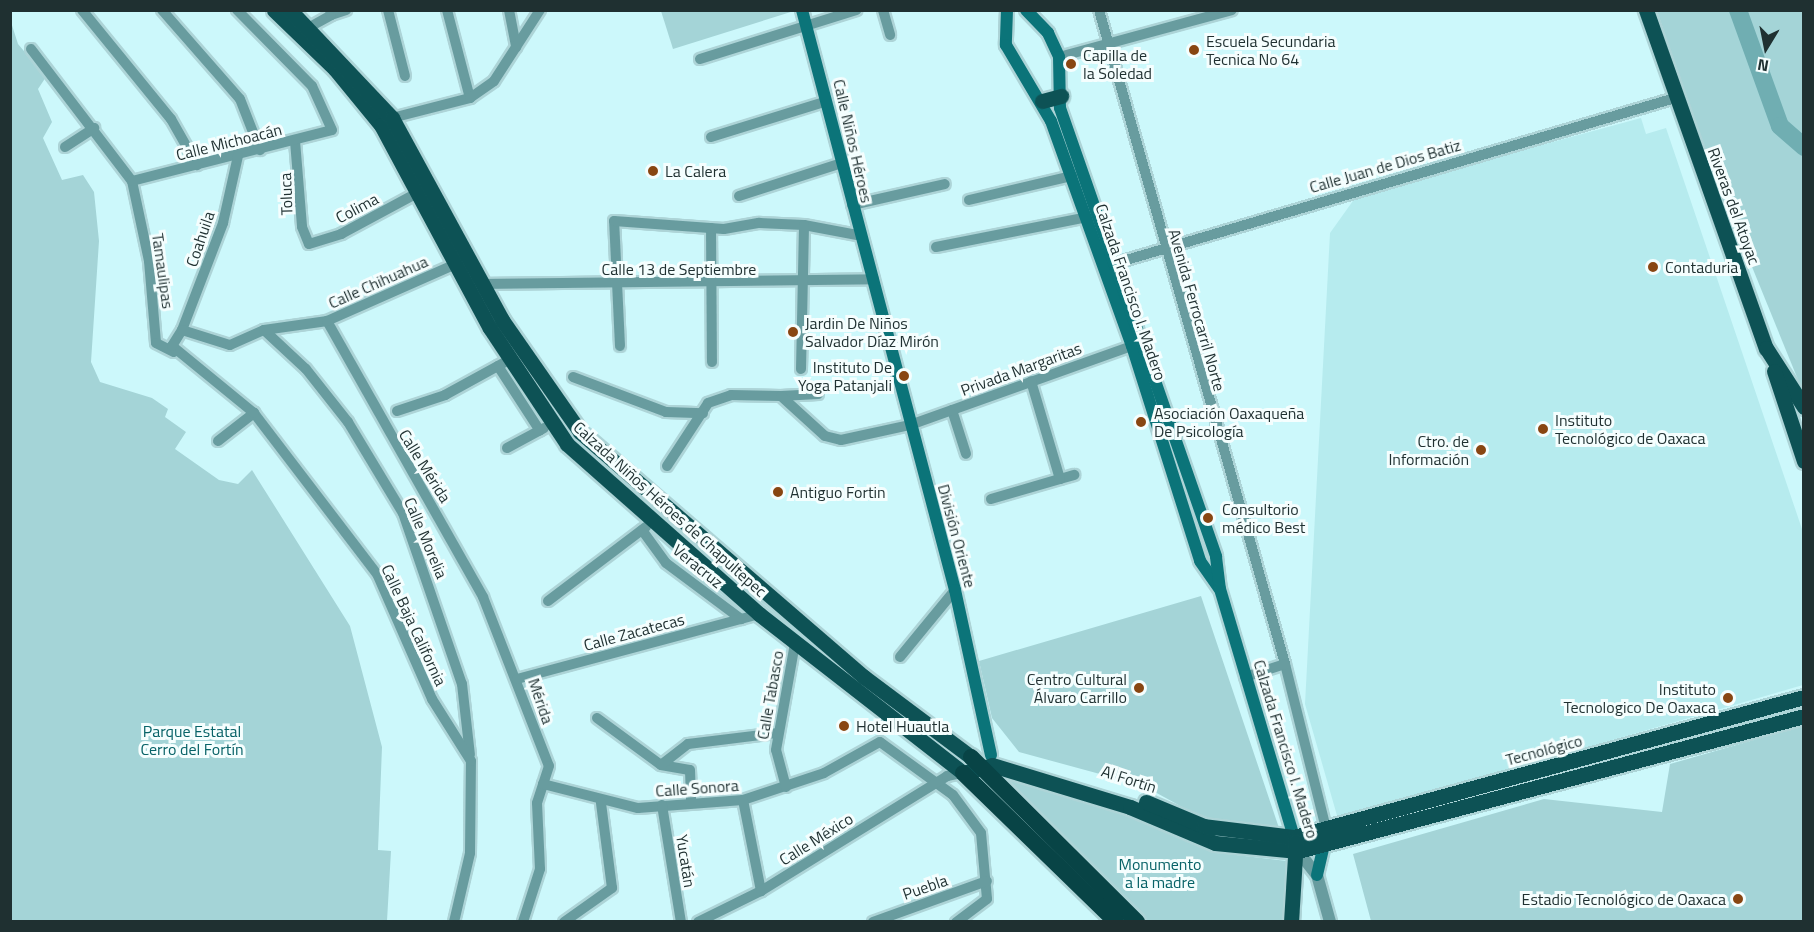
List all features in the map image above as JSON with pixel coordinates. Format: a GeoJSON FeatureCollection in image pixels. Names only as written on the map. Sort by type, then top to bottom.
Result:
{"type":"FeatureCollection","features":[{"type":"Feature","properties":{"kind":"highway"},"geometry":{"type":"LineString","coordinates":[[986,764],[1137,921]]}},
{"type":"Feature","properties":{"kind":"highway"},"geometry":{"type":"LineString","coordinates":[[955,771],[996,803],[1116,921]]}},
{"type":"Feature","properties":{"kind":"main road","name":"Calzada Niños Héroes de Chapultepec"},"geometry":{"type":"LineString","coordinates":[[274,10],[363,98],[458,263],[504,363],[546,427],[567,444],[648,526],[955,771]]}},
{"type":"Feature","properties":{"kind":"main road","name":"Calzada Niños Héroes de Chapultepec"},"geometry":{"type":"LineString","coordinates":[[290,10],[392,118],[483,284],[545,387],[580,432],[872,684],[986,764]]}},
{"type":"Feature","properties":{"kind":"main road","name":"Calle Niños Héroes"},"geometry":{"type":"LineString","coordinates":[[802,10],[827,101],[857,235],[874,279]]}},
{"type":"Feature","properties":{"kind":"main road","name":"Calzada Francisco I. Madero"},"geometry":{"type":"LineString","coordinates":[[1007,10],[1006,45],[1042,101],[1087,217],[1110,265]]}},
{"type":"Feature","properties":{"kind":"main road","name":"Calzada Francisco I. Madero"},"geometry":{"type":"LineString","coordinates":[[1026,10],[1047,33],[1059,57],[1061,96],[1110,265],[1137,344],[1200,561],[1220,589],[1296,844],[1291,921]]}},
{"type":"Feature","properties":{"kind":"main road","name":"Riveras del Atoyac"},"geometry":{"type":"LineString","coordinates":[[1646,10],[1766,348],[1803,407]]}},
{"type":"Feature","properties":{"kind":"main road"},"geometry":{"type":"LineString","coordinates":[[1042,101],[1061,96]]}},
{"type":"Feature","properties":{"kind":"main road","name":"División Oriente"},"geometry":{"type":"LineString","coordinates":[[874,279],[910,425],[955,590],[986,764]]}},
{"type":"Feature","properties":{"kind":"main road"},"geometry":{"type":"LineString","coordinates":[[1766,348],[1803,461]]}},
{"type":"Feature","properties":{"kind":"main road","name":"Tecnológico"},"geometry":{"type":"LineString","coordinates":[[1296,844],[1324,844],[1707,724],[1803,697]]}},
{"type":"Feature","properties":{"kind":"main road","name":"Tecnológico"},"geometry":{"type":"LineString","coordinates":[[1296,844],[1326,828],[1712,740],[1803,716]]}},
{"type":"Feature","properties":{"kind":"main road"},"geometry":{"type":"LineString","coordinates":[[1707,724],[1712,740]]}},
{"type":"Feature","properties":{"kind":"main road"},"geometry":{"type":"LineString","coordinates":[[955,771],[986,764]]}},
{"type":"Feature","properties":{"kind":"main road","name":"Al Fortín"},"geometry":{"type":"LineString","coordinates":[[986,764],[1140,810],[1215,843],[1296,844]]}},
{"type":"Feature","properties":{"kind":"main road"},"geometry":{"type":"LineString","coordinates":[[1317,875],[1324,844]]}},
{"type":"Feature","properties":{"kind":"street"},"geometry":{"type":"LineString","coordinates":[[82,10],[171,119],[197,165]]}},
{"type":"Feature","properties":{"kind":"street"},"geometry":{"type":"LineString","coordinates":[[162,10],[240,99],[260,150]]}},
{"type":"Feature","properties":{"kind":"street","name":"Calle Michoacán"},"geometry":{"type":"LineString","coordinates":[[132,181],[238,156],[332,130],[312,86],[237,10]]}},
{"type":"Feature","properties":{"kind":"street"},"geometry":{"type":"LineString","coordinates":[[308,28],[330,13],[346,10]]}},
{"type":"Feature","properties":{"kind":"street"},"geometry":{"type":"LineString","coordinates":[[388,10],[405,76]]}},
{"type":"Feature","properties":{"kind":"street"},"geometry":{"type":"LineString","coordinates":[[447,10],[470,98]]}},
{"type":"Feature","properties":{"kind":"street"},"geometry":{"type":"LineString","coordinates":[[509,10],[516,47]]}},
{"type":"Feature","properties":{"kind":"street"},"geometry":{"type":"LineString","coordinates":[[392,118],[470,98],[494,81],[540,10]]}},
{"type":"Feature","properties":{"kind":"street"},"geometry":{"type":"LineString","coordinates":[[700,59],[856,10]]}},
{"type":"Feature","properties":{"kind":"street"},"geometry":{"type":"LineString","coordinates":[[883,10],[890,35]]}},
{"type":"Feature","properties":{"kind":"street","name":"Avenida Ferrocarril Norte"},"geometry":{"type":"LineString","coordinates":[[1099,10],[1106,44],[1163,248],[1285,664],[1326,828]]}},
{"type":"Feature","properties":{"kind":"street"},"geometry":{"type":"LineString","coordinates":[[1059,57],[1232,10]]}},
{"type":"Feature","properties":{"kind":"street"},"geometry":{"type":"LineString","coordinates":[[31,49],[94,128],[132,181]]}},
{"type":"Feature","properties":{"kind":"street","name":"Calle Juan de Dios Batiz"},"geometry":{"type":"LineString","coordinates":[[1110,265],[1676,98]]}},
{"type":"Feature","properties":{"kind":"street"},"geometry":{"type":"LineString","coordinates":[[711,137],[827,101]]}},
{"type":"Feature","properties":{"kind":"street"},"geometry":{"type":"LineString","coordinates":[[65,147],[94,128]]}},
{"type":"Feature","properties":{"kind":"street","name":"Toluca"},"geometry":{"type":"LineString","coordinates":[[295,141],[302,227],[309,244]]}},
{"type":"Feature","properties":{"kind":"street","name":"Coahuila"},"geometry":{"type":"LineString","coordinates":[[182,330],[223,223],[238,156]]}},
{"type":"Feature","properties":{"kind":"street"},"geometry":{"type":"LineString","coordinates":[[739,196],[842,163]]}},
{"type":"Feature","properties":{"kind":"street"},"geometry":{"type":"LineString","coordinates":[[969,200],[1072,176]]}},
{"type":"Feature","properties":{"kind":"street","name":"Tamaulipas"},"geometry":{"type":"LineString","coordinates":[[132,181],[149,261],[156,343],[174,352]]}},
{"type":"Feature","properties":{"kind":"street"},"geometry":{"type":"LineString","coordinates":[[852,205],[945,184]]}},
{"type":"Feature","properties":{"kind":"street","name":"Colima"},"geometry":{"type":"LineString","coordinates":[[309,244],[341,234],[417,193]]}},
{"type":"Feature","properties":{"kind":"street"},"geometry":{"type":"LineString","coordinates":[[936,247],[1087,217]]}},
{"type":"Feature","properties":{"kind":"street"},"geometry":{"type":"LineString","coordinates":[[620,346],[614,221],[711,228],[804,225],[857,235]]}},
{"type":"Feature","properties":{"kind":"street"},"geometry":{"type":"LineString","coordinates":[[801,369],[804,225]]}},
{"type":"Feature","properties":{"kind":"street"},"geometry":{"type":"LineString","coordinates":[[711,228],[714,284],[712,362]]}},
{"type":"Feature","properties":{"kind":"street","name":"Calle Chihuahua"},"geometry":{"type":"LineString","coordinates":[[182,330],[230,345],[264,330],[327,321],[458,263]]}},
{"type":"Feature","properties":{"kind":"street","name":"Calle 13 de Septiembre"},"geometry":{"type":"LineString","coordinates":[[483,284],[802,284],[874,279]]}},
{"type":"Feature","properties":{"kind":"street","name":"Calle Mérida"},"geometry":{"type":"LineString","coordinates":[[327,321],[498,627]]}},
{"type":"Feature","properties":{"kind":"street"},"geometry":{"type":"LineString","coordinates":[[174,352],[172,339],[182,330]]}},
{"type":"Feature","properties":{"kind":"street","name":"Calle Morelia"},"geometry":{"type":"LineString","coordinates":[[264,330],[306,369],[348,422],[403,513],[462,684],[471,761]]}},
{"type":"Feature","properties":{"kind":"street","name":"Privada Margaritas"},"geometry":{"type":"LineString","coordinates":[[781,396],[825,436],[841,440],[910,425],[1137,344]]}},
{"type":"Feature","properties":{"kind":"street","name":"Calle Baja California"},"geometry":{"type":"LineString","coordinates":[[174,352],[254,413],[377,574],[432,699],[471,761]]}},
{"type":"Feature","properties":{"kind":"street"},"geometry":{"type":"LineString","coordinates":[[397,411],[445,395],[504,363]]}},
{"type":"Feature","properties":{"kind":"street"},"geometry":{"type":"LineString","coordinates":[[573,377],[666,412],[703,413]]}},
{"type":"Feature","properties":{"kind":"street"},"geometry":{"type":"LineString","coordinates":[[1031,381],[1060,479]]}},
{"type":"Feature","properties":{"kind":"street"},"geometry":{"type":"LineString","coordinates":[[667,466],[708,403],[730,395],[818,394]]}},
{"type":"Feature","properties":{"kind":"street"},"geometry":{"type":"LineString","coordinates":[[952,410],[966,454]]}},
{"type":"Feature","properties":{"kind":"street"},"geometry":{"type":"LineString","coordinates":[[218,441],[254,413]]}},
{"type":"Feature","properties":{"kind":"street"},"geometry":{"type":"LineString","coordinates":[[507,448],[546,427]]}},
{"type":"Feature","properties":{"kind":"street"},"geometry":{"type":"LineString","coordinates":[[991,500],[1074,475]]}},
{"type":"Feature","properties":{"kind":"street"},"geometry":{"type":"LineString","coordinates":[[548,601],[648,526]]}},
{"type":"Feature","properties":{"kind":"street","name":"Veracruz"},"geometry":{"type":"LineString","coordinates":[[648,526],[666,563],[741,619]]}},
{"type":"Feature","properties":{"kind":"street"},"geometry":{"type":"LineString","coordinates":[[900,657],[955,590]]}},
{"type":"Feature","properties":{"kind":"street","name":"Calle Zacatecas"},"geometry":{"type":"LineString","coordinates":[[517,679],[759,614]]}},
{"type":"Feature","properties":{"kind":"street","name":"Mérida"},"geometry":{"type":"LineString","coordinates":[[498,627],[549,766],[537,802],[540,869],[530,908],[523,921]]}},
{"type":"Feature","properties":{"kind":"street","name":"Calle Tabasco"},"geometry":{"type":"LineString","coordinates":[[786,787],[776,750],[795,643]]}},
{"type":"Feature","properties":{"kind":"street"},"geometry":{"type":"LineString","coordinates":[[1245,677],[1285,664]]}},
{"type":"Feature","properties":{"kind":"street"},"geometry":{"type":"LineString","coordinates":[[597,718],[661,765],[690,770],[691,803]]}},
{"type":"Feature","properties":{"kind":"street"},"geometry":{"type":"LineString","coordinates":[[661,765],[688,744],[778,733]]}},
{"type":"Feature","properties":{"kind":"street","name":"Calle Sonora"},"geometry":{"type":"LineString","coordinates":[[543,783],[601,803],[662,805],[742,800],[786,787],[880,742],[937,782]]}},
{"type":"Feature","properties":{"kind":"street"},"geometry":{"type":"LineString","coordinates":[[454,921],[470,853],[471,761]]}},
{"type":"Feature","properties":{"kind":"street","name":"División Oriente"},"geometry":{"type":"LineString","coordinates":[[986,764],[996,803]]}},
{"type":"Feature","properties":{"kind":"street","name":"Calle México"},"geometry":{"type":"LineString","coordinates":[[698,921],[761,891],[955,771]]}},
{"type":"Feature","properties":{"kind":"street"},"geometry":{"type":"LineString","coordinates":[[937,782],[981,833],[987,899],[956,921]]}},
{"type":"Feature","properties":{"kind":"street"},"geometry":{"type":"LineString","coordinates":[[742,800],[761,891]]}},
{"type":"Feature","properties":{"kind":"street"},"geometry":{"type":"LineString","coordinates":[[564,921],[612,888],[601,803]]}},
{"type":"Feature","properties":{"kind":"street","name":"Yucatán"},"geometry":{"type":"LineString","coordinates":[[662,805],[681,921]]}},
{"type":"Feature","properties":{"kind":"street"},"geometry":{"type":"LineString","coordinates":[[1296,844],[1317,875],[1330,921]]}},
{"type":"Feature","properties":{"kind":"street","name":"Puebla"},"geometry":{"type":"LineString","coordinates":[[873,921],[987,881]]}},
{"type":"Feature","properties":{"kind":"shaded area","name":"Instituto Tecnológico de Oaxaca"},"geometry":{"type":"Polygon","coordinates":[[[1641,118],[1646,134],[1666,128],[1803,532],[1803,685],[1338,819],[1305,704],[1330,233],[1355,198],[1371,191],[1641,118]]]}},
{"type":"Feature","properties":{"kind":"green space"},"geometry":{"type":"Polygon","coordinates":[[[661,10],[794,11],[673,49],[661,10]]]}},
{"type":"Feature","properties":{"kind":"green space"},"geometry":{"type":"Polygon","coordinates":[[[1657,11],[1803,11],[1803,392],[1704,149],[1657,11]]]}},
{"type":"Feature","properties":{"kind":"green space","name":"Parque Estatal Cerro del Fortín"},"geometry":{"type":"Polygon","coordinates":[[[10,19],[18,44],[46,77],[38,89],[52,122],[43,138],[62,180],[83,175],[94,192],[99,241],[91,362],[100,382],[152,398],[168,409],[165,417],[186,432],[175,449],[219,480],[238,484],[252,470],[350,626],[382,747],[378,850],[391,851],[387,921],[11,921],[10,19]]]}},
{"type":"Feature","properties":{"kind":"green space"},"geometry":{"type":"Polygon","coordinates":[[[1201,596],[1280,831],[1204,819],[1144,786],[1019,752],[992,718],[979,661],[1201,596]]]}},
{"type":"Feature","properties":{"kind":"green space"},"geometry":{"type":"Polygon","coordinates":[[[1803,726],[1803,921],[1371,921],[1353,854],[1544,799],[1662,812],[1670,764],[1803,726]]]}},
{"type":"Feature","properties":{"kind":"green space","name":"Monumento a la madre"},"geometry":{"type":"Polygon","coordinates":[[[1004,773],[1130,809],[1228,854],[1287,861],[1284,921],[1141,921],[1001,776],[1004,773]]]}},
{"type":"Feature","properties":{"kind":"waterway"},"geometry":{"type":"LineString","coordinates":[[1738,10],[1780,126],[1804,147]]}},
{"type":"Feature","properties":{"kind":"place","name":"Escuela Secundaria Tecnica No 64"},"geometry":{"type":"Point","coordinates":[1194,50]}},
{"type":"Feature","properties":{"kind":"place","name":"Capilla de la Soledad"},"geometry":{"type":"Point","coordinates":[1071,64]}},
{"type":"Feature","properties":{"kind":"place","name":"La Calera"},"geometry":{"type":"Point","coordinates":[653,171]}},
{"type":"Feature","properties":{"kind":"place","name":"Contaduria"},"geometry":{"type":"Point","coordinates":[1653,267]}},
{"type":"Feature","properties":{"kind":"place","name":"Jardin De Niños Salvador Díaz Mirón"},"geometry":{"type":"Point","coordinates":[793,332]}},
{"type":"Feature","properties":{"kind":"place","name":"Instituto De Yoga Patanjali"},"geometry":{"type":"Point","coordinates":[904,376]}},
{"type":"Feature","properties":{"kind":"place","name":"Asociación Oaxaqueña De Psicología"},"geometry":{"type":"Point","coordinates":[1141,422]}},
{"type":"Feature","properties":{"kind":"place","name":"Instituto Tecnológico de Oaxaca"},"geometry":{"type":"Point","coordinates":[1543,429]}},
{"type":"Feature","properties":{"kind":"place","name":"Ctro. de Información"},"geometry":{"type":"Point","coordinates":[1481,450]}},
{"type":"Feature","properties":{"kind":"place","name":"Antiguo Fortin"},"geometry":{"type":"Point","coordinates":[778,492]}},
{"type":"Feature","properties":{"kind":"place","name":"Consultorio médico Best"},"geometry":{"type":"Point","coordinates":[1208,518]}},
{"type":"Feature","properties":{"kind":"place","name":"Centro Cultural Álvaro Carrillo"},"geometry":{"type":"Point","coordinates":[1139,688]}},
{"type":"Feature","properties":{"kind":"place","name":"Instituto Tecnologico De Oaxaca"},"geometry":{"type":"Point","coordinates":[1728,698]}},
{"type":"Feature","properties":{"kind":"place","name":"Hotel Huautla"},"geometry":{"type":"Point","coordinates":[844,726]}},
{"type":"Feature","properties":{"kind":"place","name":"Estadio Tecnológico de Oaxaca"},"geometry":{"type":"Point","coordinates":[1738,899]}}]}
